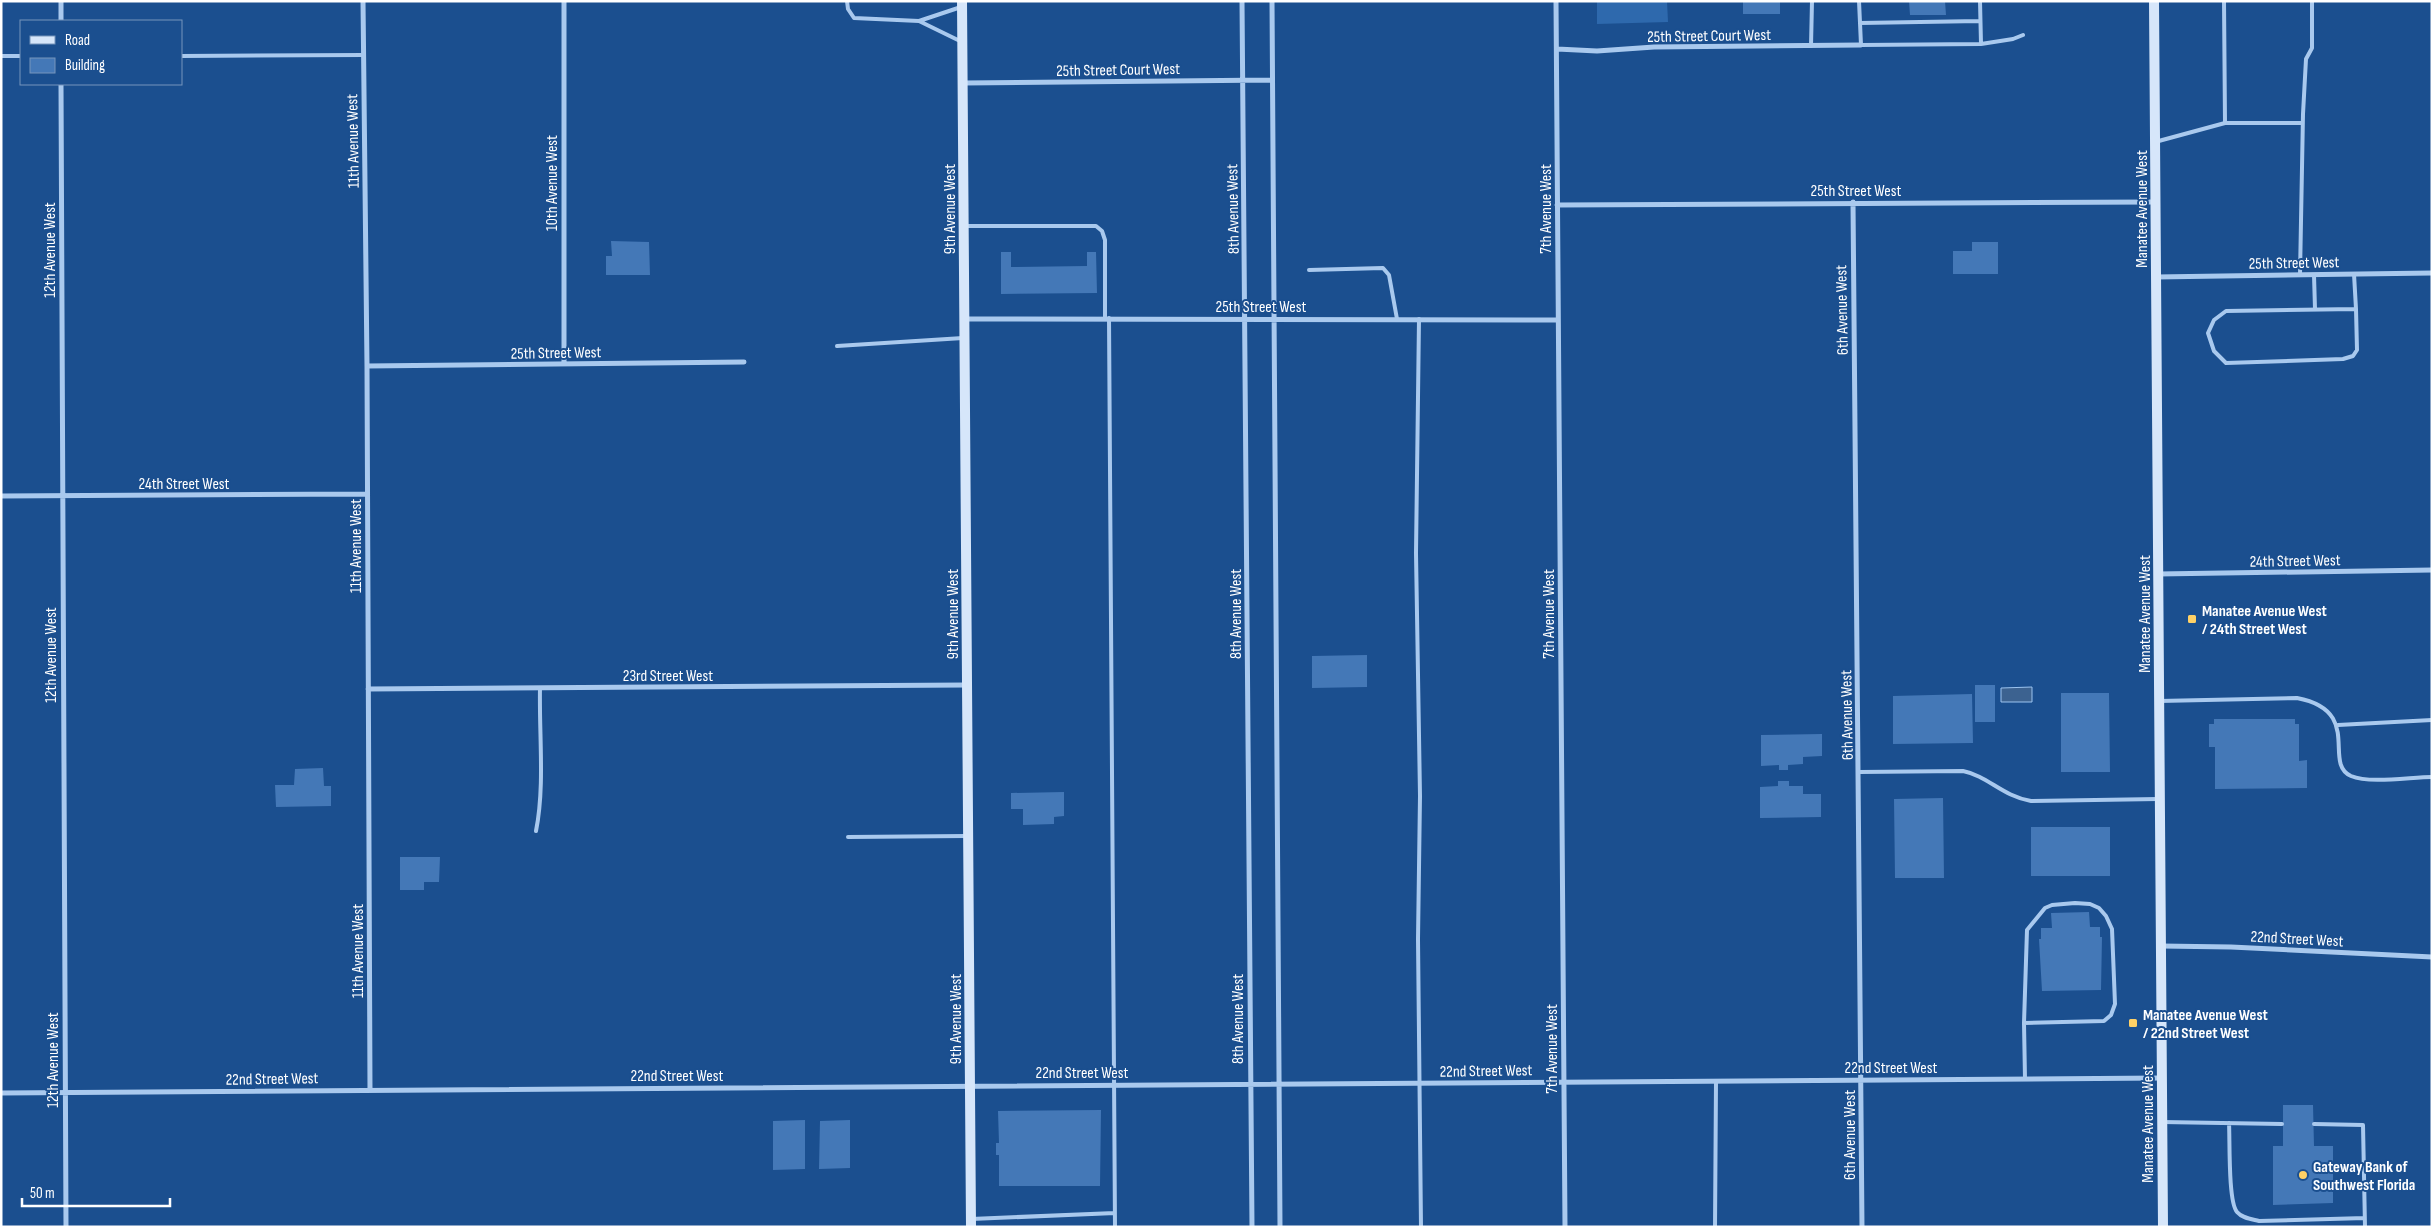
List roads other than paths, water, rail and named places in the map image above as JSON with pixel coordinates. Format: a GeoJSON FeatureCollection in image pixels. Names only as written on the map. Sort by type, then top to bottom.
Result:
{"type":"FeatureCollection","features":[{"type":"Feature","properties":{"kind":"main road","name":"Manatee Avenue West"},"geometry":{"type":"LineString","coordinates":[[2154,1],[2163,1227]]}},
{"type":"Feature","properties":{"kind":"main road","name":"9th Avenue West"},"geometry":{"type":"LineString","coordinates":[[962,4],[971,1223]]}},
{"type":"Feature","properties":{"kind":"street"},"geometry":{"type":"LineString","coordinates":[[61,1],[61,20]]}},
{"type":"Feature","properties":{"kind":"street","name":"11th Avenue West"},"geometry":{"type":"LineString","coordinates":[[363,1],[367,366],[370,1090]]}},
{"type":"Feature","properties":{"kind":"street","name":"10th Avenue West"},"geometry":{"type":"LineString","coordinates":[[564,1],[564,364]]}},
{"type":"Feature","properties":{"kind":"street","name":"8th Avenue West"},"geometry":{"type":"LineString","coordinates":[[1242,1],[1252,1227]]}},
{"type":"Feature","properties":{"kind":"street"},"geometry":{"type":"LineString","coordinates":[[1272,1],[1280,1227]]}},
{"type":"Feature","properties":{"kind":"street","name":"7th Avenue West"},"geometry":{"type":"LineString","coordinates":[[1556,1],[1565,1227]]}},
{"type":"Feature","properties":{"kind":"street","name":"25th Street Court West"},"geometry":{"type":"LineString","coordinates":[[1557,49],[1597,51],[1654,47],[1861,45]]}},
{"type":"Feature","properties":{"kind":"street","name":"25th Street Court West"},"geometry":{"type":"LineString","coordinates":[[964,83],[1272,80]]}},
{"type":"Feature","properties":{"kind":"street","name":"12th Avenue West"},"geometry":{"type":"LineString","coordinates":[[61,85],[66,1227]]}},
{"type":"Feature","properties":{"kind":"street","name":"25th Street West"},"geometry":{"type":"LineString","coordinates":[[1557,205],[1853,202],[2156,202]]}},
{"type":"Feature","properties":{"kind":"street","name":"6th Avenue West"},"geometry":{"type":"LineString","coordinates":[[1853,202],[1862,1227]]}},
{"type":"Feature","properties":{"kind":"street","name":"25th Street West"},"geometry":{"type":"LineString","coordinates":[[2156,277],[2432,273]]}},
{"type":"Feature","properties":{"kind":"street","name":"25th Street West"},"geometry":{"type":"LineString","coordinates":[[964,318],[1558,320]]}},
{"type":"Feature","properties":{"kind":"street","name":"25th Street West"},"geometry":{"type":"LineString","coordinates":[[367,366],[744,362]]}},
{"type":"Feature","properties":{"kind":"street","name":"24th Street West"},"geometry":{"type":"LineString","coordinates":[[1,496],[367,494]]}},
{"type":"Feature","properties":{"kind":"street","name":"24th Street West"},"geometry":{"type":"LineString","coordinates":[[2158,574],[2432,570]]}},
{"type":"Feature","properties":{"kind":"street","name":"23rd Street West"},"geometry":{"type":"LineString","coordinates":[[368,689],[968,685]]}},
{"type":"Feature","properties":{"kind":"street","name":"22nd Street West"},"geometry":{"type":"LineString","coordinates":[[2161,946],[2232,947],[2432,957]]}},
{"type":"Feature","properties":{"kind":"street","name":"22nd Street West"},"geometry":{"type":"LineString","coordinates":[[1,1093],[2162,1078]]}},
{"type":"Feature","properties":{"kind":"lane"},"geometry":{"type":"LineString","coordinates":[[848,1],[848,9],[854,18],[919,21],[962,4]]}},
{"type":"Feature","properties":{"kind":"lane"},"geometry":{"type":"LineString","coordinates":[[1811,46],[1812,1]]}},
{"type":"Feature","properties":{"kind":"lane"},"geometry":{"type":"LineString","coordinates":[[1859,1],[1861,45],[1981,44],[2012,39],[2023,35]]}},
{"type":"Feature","properties":{"kind":"lane"},"geometry":{"type":"LineString","coordinates":[[1980,1],[1981,44]]}},
{"type":"Feature","properties":{"kind":"lane"},"geometry":{"type":"LineString","coordinates":[[2224,1],[2225,123]]}},
{"type":"Feature","properties":{"kind":"lane"},"geometry":{"type":"LineString","coordinates":[[2300,275],[2303,123],[2306,59],[2312,48],[2312,1]]}},
{"type":"Feature","properties":{"kind":"lane"},"geometry":{"type":"LineString","coordinates":[[919,21],[962,43]]}},
{"type":"Feature","properties":{"kind":"lane"},"geometry":{"type":"LineString","coordinates":[[1860,23],[1980,21]]}},
{"type":"Feature","properties":{"kind":"lane"},"geometry":{"type":"LineString","coordinates":[[182,56],[364,55]]}},
{"type":"Feature","properties":{"kind":"lane"},"geometry":{"type":"LineString","coordinates":[[1,56],[20,56]]}},
{"type":"Feature","properties":{"kind":"lane"},"geometry":{"type":"LineString","coordinates":[[2155,142],[2225,123],[2303,123]]}},
{"type":"Feature","properties":{"kind":"lane"},"geometry":{"type":"LineString","coordinates":[[964,226],[1096,226],[1102,231],[1105,240],[1115,1227]]}},
{"type":"Feature","properties":{"kind":"lane"},"geometry":{"type":"LineString","coordinates":[[1309,270],[1383,268],[1389,275],[1397,319]]}},
{"type":"Feature","properties":{"kind":"lane"},"geometry":{"type":"LineString","coordinates":[[2354,274],[2356,309],[2357,350],[2352,356],[2343,359],[2226,363],[2214,351],[2208,333],[2214,320],[2226,311],[2356,309]]}},
{"type":"Feature","properties":{"kind":"lane"},"geometry":{"type":"LineString","coordinates":[[2314,275],[2315,309]]}},
{"type":"Feature","properties":{"kind":"lane"},"geometry":{"type":"LineString","coordinates":[[1419,319],[1416,553],[1420,776],[1418,939],[1421,1227]]}},
{"type":"Feature","properties":{"kind":"lane"},"geometry":{"type":"LineString","coordinates":[[837,346],[965,338]]}},
{"type":"Feature","properties":{"kind":"lane"},"geometry":{"type":"LineString","coordinates":[[536,831],[541,782],[539,739],[540,688]]}},
{"type":"Feature","properties":{"kind":"lane"},"geometry":{"type":"LineString","coordinates":[[2159,700],[2297,698],[2315,701],[2327,709],[2338,725],[2341,765],[2350,776],[2366,779],[2432,776]]}},
{"type":"Feature","properties":{"kind":"lane"},"geometry":{"type":"LineString","coordinates":[[2338,725],[2432,720]]}},
{"type":"Feature","properties":{"kind":"lane"},"geometry":{"type":"LineString","coordinates":[[1859,772],[1963,770],[1972,773],[2001,792],[2031,801],[2160,799]]}},
{"type":"Feature","properties":{"kind":"lane"},"geometry":{"type":"LineString","coordinates":[[848,837],[969,836]]}},
{"type":"Feature","properties":{"kind":"lane"},"geometry":{"type":"LineString","coordinates":[[2024,1023],[2104,1021],[2112,1015],[2114,1004],[2112,929],[2106,916],[2099,908],[2090,904],[2052,904],[2045,908],[2027,930],[2024,1023],[2025,1079]]}},
{"type":"Feature","properties":{"kind":"lane"},"geometry":{"type":"LineString","coordinates":[[1714,1227],[1716,1081]]}},
{"type":"Feature","properties":{"kind":"lane"},"geometry":{"type":"LineString","coordinates":[[2162,1122],[2282,1124]]}},
{"type":"Feature","properties":{"kind":"lane"},"geometry":{"type":"LineString","coordinates":[[2229,1123],[2232,1200],[2237,1212],[2245,1218],[2258,1220],[2365,1218]]}},
{"type":"Feature","properties":{"kind":"lane"},"geometry":{"type":"LineString","coordinates":[[2314,1124],[2363,1125],[2365,1227]]}},
{"type":"Feature","properties":{"kind":"lane"},"geometry":{"type":"LineString","coordinates":[[971,1223],[1115,1213]]}},
{"type":"Feature","properties":{"kind":"place","name":"Manatee Avenue West / 24th Street West"},"geometry":{"type":"Point","coordinates":[2192,619]}},
{"type":"Feature","properties":{"kind":"place","name":"Manatee Avenue West / 22nd Street West"},"geometry":{"type":"Point","coordinates":[2133,1023]}},
{"type":"Feature","properties":{"kind":"place","name":"Gateway Bank of Southwest Florida"},"geometry":{"type":"Point","coordinates":[2303,1175]}}]}
